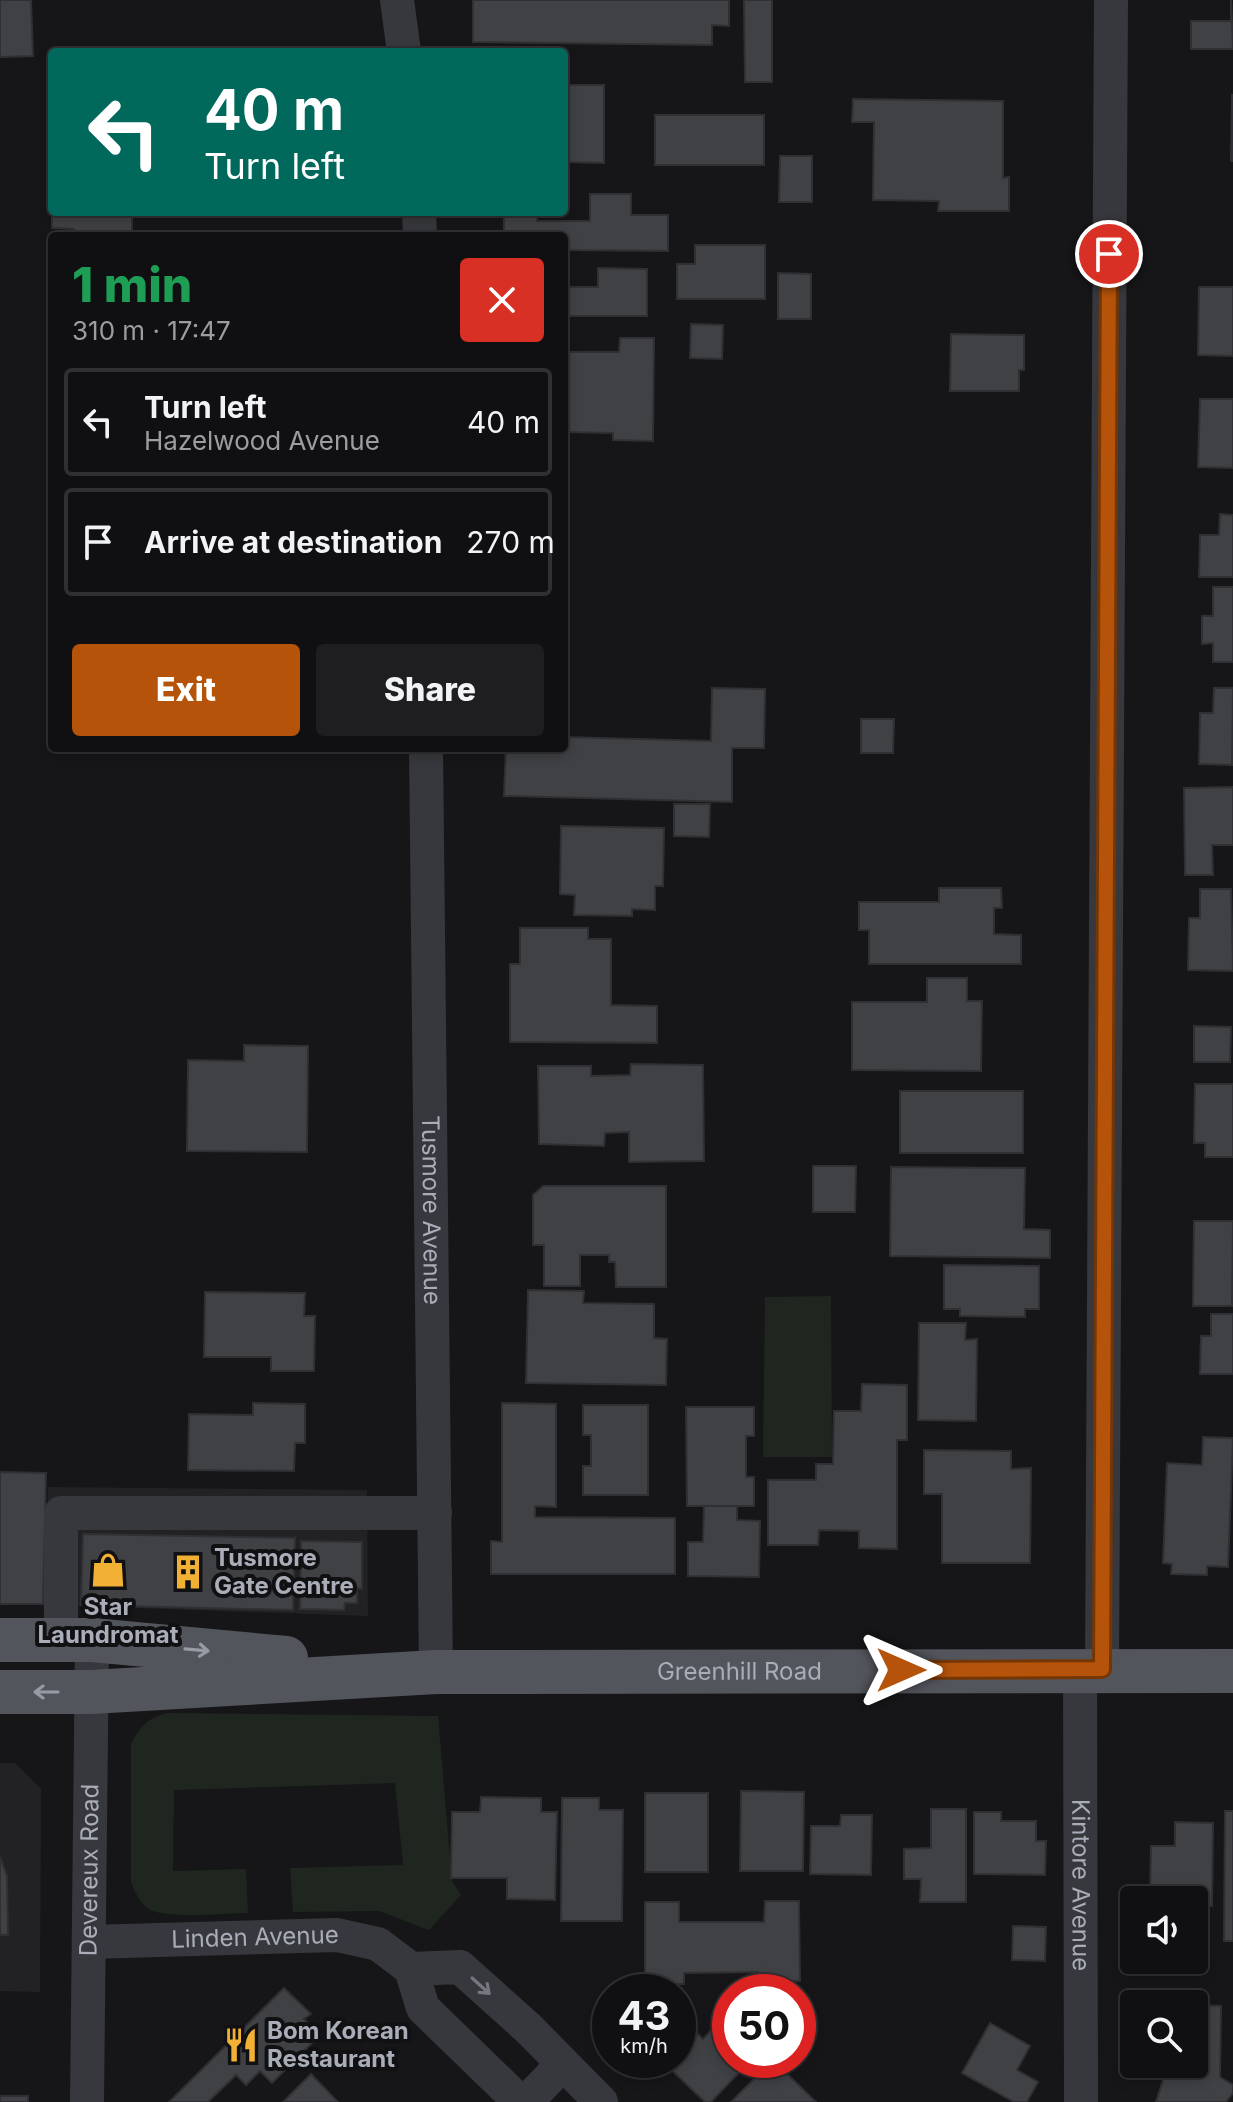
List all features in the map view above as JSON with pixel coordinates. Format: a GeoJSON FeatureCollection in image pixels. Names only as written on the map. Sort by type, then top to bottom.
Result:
{"type":"FeatureCollection","features":[{"type":"Feature","properties":{"kind":"main road","name":"Greenhill Road"},"geometry":{"type":"LineString","coordinates":[[0,1640],[76,1640],[436,1672]]}},
{"type":"Feature","properties":{"kind":"main road","name":"Greenhill Road"},"geometry":{"type":"LineString","coordinates":[[0,1692],[91,1692],[436,1672],[1233,1671]]}},
{"type":"Feature","properties":{"kind":"street"},"geometry":{"type":"LineString","coordinates":[[397,0],[403,48]]}},
{"type":"Feature","properties":{"kind":"street","name":"Kintore Avenue"},"geometry":{"type":"LineString","coordinates":[[1081,2102],[1091,1669],[1111,0]]}},
{"type":"Feature","properties":{"kind":"street","name":"Tusmore Avenue"},"geometry":{"type":"LineString","coordinates":[[426,752],[436,1672]]}},
{"type":"Feature","properties":{"kind":"street","name":"Devereux Road"},"geometry":{"type":"LineString","coordinates":[[87,2102],[91,1692],[76,1640],[61,1513],[435,1513]]}},
{"type":"Feature","properties":{"kind":"street","name":"Linden Avenue"},"geometry":{"type":"LineString","coordinates":[[89,1942],[337,1935],[378,1944],[411,1969]]}},
{"type":"Feature","properties":{"kind":"street"},"geometry":{"type":"LineString","coordinates":[[563,2064],[523,2102],[423,2008],[411,1969],[460,1967],[563,2064],[601,2102]]}},
{"type":"Feature","properties":{"kind":"shaded area"},"geometry":{"type":"Polygon","coordinates":[[[831,1296],[832,1457],[763,1457],[765,1297],[831,1296]]]}},
{"type":"Feature","properties":{"kind":"shaded area"},"geometry":{"type":"Polygon","coordinates":[[[48,1487],[367,1490],[368,1616],[47,1605],[48,1487]]]}},
{"type":"Feature","properties":{"kind":"shaded area"},"geometry":{"type":"Polygon","coordinates":[[[168,1713],[438,1716],[452,1881],[461,1895],[429,1930],[379,1911],[293,1912],[290,1868],[403,1865],[395,1783],[174,1790],[173,1871],[246,1869],[248,1913],[181,1915],[147,1908],[137,1896],[131,1881],[131,1744],[145,1724],[168,1713]]]}},
{"type":"Feature","properties":{"kind":"shaded area"},"geometry":{"type":"Polygon","coordinates":[[[0,1763],[15,1763],[41,1789],[40,1992],[0,1991],[0,1763]]]}},
{"type":"Feature","properties":{"kind":"building"},"geometry":{"type":"Polygon","coordinates":[[[0,0],[31,0],[33,56],[0,57],[0,0]]]}},
{"type":"Feature","properties":{"kind":"building"},"geometry":{"type":"Polygon","coordinates":[[[473,0],[729,0],[729,26],[712,25],[712,45],[473,42],[473,0]]]}},
{"type":"Feature","properties":{"kind":"building"},"geometry":{"type":"Polygon","coordinates":[[[744,0],[772,0],[772,82],[745,82],[744,0]]]}},
{"type":"Feature","properties":{"kind":"building"},"geometry":{"type":"Polygon","coordinates":[[[1231,0],[1233,49],[1191,49],[1191,21],[1231,21],[1231,0]]]}},
{"type":"Feature","properties":{"kind":"building"},"geometry":{"type":"Polygon","coordinates":[[[568,85],[604,85],[604,163],[568,162],[568,85]]]}},
{"type":"Feature","properties":{"kind":"building"},"geometry":{"type":"Polygon","coordinates":[[[1232,95],[1233,161],[1231,161],[1232,95]]]}},
{"type":"Feature","properties":{"kind":"building"},"geometry":{"type":"Polygon","coordinates":[[[853,99],[1003,101],[1003,178],[1009,177],[1009,211],[938,211],[939,201],[873,200],[874,122],[852,122],[853,99]]]}},
{"type":"Feature","properties":{"kind":"building"},"geometry":{"type":"Polygon","coordinates":[[[655,115],[764,115],[764,165],[655,165],[655,115]]]}},
{"type":"Feature","properties":{"kind":"building"},"geometry":{"type":"Polygon","coordinates":[[[780,156],[812,156],[812,202],[779,202],[780,156]]]}},
{"type":"Feature","properties":{"kind":"building"},"geometry":{"type":"Polygon","coordinates":[[[590,194],[631,194],[631,215],[668,215],[668,251],[568,250],[568,232],[504,232],[504,216],[537,216],[537,221],[590,221],[590,194]]]}},
{"type":"Feature","properties":{"kind":"building"},"geometry":{"type":"Polygon","coordinates":[[[52,216],[132,216],[132,232],[74,232],[74,229],[52,228],[52,216]]]}},
{"type":"Feature","properties":{"kind":"building"},"geometry":{"type":"Polygon","coordinates":[[[695,245],[765,245],[765,299],[677,299],[677,264],[695,264],[695,245]]]}},
{"type":"Feature","properties":{"kind":"building"},"geometry":{"type":"Polygon","coordinates":[[[598,268],[647,269],[647,316],[568,316],[568,287],[598,287],[598,268]]]}},
{"type":"Feature","properties":{"kind":"building"},"geometry":{"type":"Polygon","coordinates":[[[778,273],[811,274],[811,319],[778,319],[778,273]]]}},
{"type":"Feature","properties":{"kind":"building"},"geometry":{"type":"Polygon","coordinates":[[[1199,287],[1233,287],[1233,356],[1198,355],[1199,287]]]}},
{"type":"Feature","properties":{"kind":"building"},"geometry":{"type":"Polygon","coordinates":[[[691,324],[723,325],[722,359],[690,358],[691,324]]]}},
{"type":"Feature","properties":{"kind":"building"},"geometry":{"type":"Polygon","coordinates":[[[951,334],[1024,335],[1024,370],[1019,370],[1019,391],[950,391],[951,334]]]}},
{"type":"Feature","properties":{"kind":"building"},"geometry":{"type":"Polygon","coordinates":[[[620,338],[654,338],[653,441],[613,440],[613,433],[568,432],[568,352],[619,352],[620,338]]]}},
{"type":"Feature","properties":{"kind":"building"},"geometry":{"type":"Polygon","coordinates":[[[1200,399],[1233,399],[1233,468],[1198,467],[1200,399]]]}},
{"type":"Feature","properties":{"kind":"building"},"geometry":{"type":"Polygon","coordinates":[[[1220,514],[1233,515],[1233,577],[1199,577],[1200,535],[1219,535],[1220,514]]]}},
{"type":"Feature","properties":{"kind":"building"},"geometry":{"type":"Polygon","coordinates":[[[1213,587],[1233,587],[1233,662],[1213,662],[1213,643],[1202,644],[1202,616],[1213,616],[1213,587]]]}},
{"type":"Feature","properties":{"kind":"building"},"geometry":{"type":"Polygon","coordinates":[[[712,688],[765,689],[764,748],[732,748],[732,802],[504,796],[506,752],[568,752],[568,737],[711,741],[712,688]]]}},
{"type":"Feature","properties":{"kind":"building"},"geometry":{"type":"Polygon","coordinates":[[[1214,688],[1233,688],[1232,765],[1199,764],[1200,713],[1213,713],[1214,688]]]}},
{"type":"Feature","properties":{"kind":"building"},"geometry":{"type":"Polygon","coordinates":[[[861,719],[894,719],[893,753],[861,753],[861,719]]]}},
{"type":"Feature","properties":{"kind":"building"},"geometry":{"type":"Polygon","coordinates":[[[1233,787],[1233,845],[1212,845],[1213,875],[1185,875],[1184,788],[1233,787]]]}},
{"type":"Feature","properties":{"kind":"building"},"geometry":{"type":"Polygon","coordinates":[[[674,804],[710,804],[709,837],[674,836],[674,804]]]}},
{"type":"Feature","properties":{"kind":"building"},"geometry":{"type":"Polygon","coordinates":[[[561,826],[664,828],[663,886],[655,886],[655,910],[632,909],[632,916],[574,915],[575,895],[560,894],[561,826]]]}},
{"type":"Feature","properties":{"kind":"building"},"geometry":{"type":"Polygon","coordinates":[[[939,888],[1001,888],[1002,908],[994,908],[994,934],[1021,935],[1021,964],[869,964],[869,930],[859,930],[859,902],[939,902],[939,888]]]}},
{"type":"Feature","properties":{"kind":"building"},"geometry":{"type":"Polygon","coordinates":[[[1200,889],[1231,889],[1233,971],[1188,970],[1189,918],[1200,918],[1200,889]]]}},
{"type":"Feature","properties":{"kind":"building"},"geometry":{"type":"Polygon","coordinates":[[[520,928],[588,928],[588,939],[611,939],[611,1005],[657,1006],[657,1043],[510,1042],[510,964],[520,964],[520,928]]]}},
{"type":"Feature","properties":{"kind":"building"},"geometry":{"type":"Polygon","coordinates":[[[927,978],[967,978],[967,1001],[982,1001],[981,1071],[852,1070],[852,1002],[927,1002],[927,978]]]}},
{"type":"Feature","properties":{"kind":"building"},"geometry":{"type":"Polygon","coordinates":[[[1194,1026],[1231,1027],[1230,1062],[1194,1062],[1194,1026]]]}},
{"type":"Feature","properties":{"kind":"building"},"geometry":{"type":"Polygon","coordinates":[[[244,1045],[308,1046],[307,1152],[187,1151],[188,1060],[244,1061],[244,1045]]]}},
{"type":"Feature","properties":{"kind":"building"},"geometry":{"type":"Polygon","coordinates":[[[631,1064],[703,1065],[704,1161],[629,1162],[629,1132],[605,1133],[604,1146],[539,1144],[538,1066],[591,1066],[591,1076],[630,1075],[631,1064]]]}},
{"type":"Feature","properties":{"kind":"building"},"geometry":{"type":"Polygon","coordinates":[[[1195,1084],[1233,1084],[1233,1157],[1205,1157],[1205,1143],[1194,1143],[1195,1084]]]}},
{"type":"Feature","properties":{"kind":"building"},"geometry":{"type":"Polygon","coordinates":[[[900,1091],[1023,1091],[1023,1153],[900,1153],[900,1091]]]}},
{"type":"Feature","properties":{"kind":"building"},"geometry":{"type":"Polygon","coordinates":[[[813,1166],[856,1166],[855,1212],[813,1212],[813,1166]]]}},
{"type":"Feature","properties":{"kind":"building"},"geometry":{"type":"Polygon","coordinates":[[[891,1167],[1025,1168],[1024,1229],[1050,1230],[1050,1258],[890,1256],[891,1167]]]}},
{"type":"Feature","properties":{"kind":"building"},"geometry":{"type":"Polygon","coordinates":[[[543,1186],[666,1186],[666,1287],[616,1287],[615,1262],[609,1262],[609,1255],[580,1255],[580,1286],[544,1286],[544,1245],[533,1245],[533,1195],[543,1186]]]}},
{"type":"Feature","properties":{"kind":"building"},"geometry":{"type":"Polygon","coordinates":[[[1194,1221],[1233,1221],[1232,1306],[1193,1306],[1194,1221]]]}},
{"type":"Feature","properties":{"kind":"building"},"geometry":{"type":"Polygon","coordinates":[[[944,1265],[1039,1266],[1039,1309],[1025,1309],[1025,1317],[960,1316],[960,1309],[944,1309],[944,1265]]]}},
{"type":"Feature","properties":{"kind":"building"},"geometry":{"type":"Polygon","coordinates":[[[528,1290],[584,1291],[583,1303],[654,1304],[654,1338],[667,1339],[666,1385],[526,1383],[528,1290]]]}},
{"type":"Feature","properties":{"kind":"building"},"geometry":{"type":"Polygon","coordinates":[[[205,1292],[305,1293],[304,1316],[315,1316],[314,1371],[271,1371],[271,1357],[204,1357],[205,1292]]]}},
{"type":"Feature","properties":{"kind":"building"},"geometry":{"type":"Polygon","coordinates":[[[1211,1314],[1233,1314],[1233,1374],[1200,1374],[1201,1336],[1211,1336],[1211,1314]]]}},
{"type":"Feature","properties":{"kind":"building"},"geometry":{"type":"Polygon","coordinates":[[[919,1323],[966,1323],[965,1340],[977,1339],[976,1421],[918,1420],[919,1323]]]}},
{"type":"Feature","properties":{"kind":"building"},"geometry":{"type":"Polygon","coordinates":[[[862,1384],[907,1385],[907,1440],[897,1440],[897,1549],[859,1548],[859,1531],[819,1530],[818,1545],[768,1545],[768,1480],[816,1480],[816,1464],[833,1464],[834,1411],[861,1411],[862,1384]]]}},
{"type":"Feature","properties":{"kind":"building"},"geometry":{"type":"Polygon","coordinates":[[[253,1403],[305,1404],[305,1443],[295,1443],[294,1471],[188,1470],[189,1414],[253,1415],[253,1403]]]}},
{"type":"Feature","properties":{"kind":"building"},"geometry":{"type":"Polygon","coordinates":[[[502,1403],[556,1404],[556,1507],[535,1506],[535,1517],[675,1518],[675,1574],[491,1574],[491,1541],[502,1542],[502,1403]]]}},
{"type":"Feature","properties":{"kind":"building"},"geometry":{"type":"Polygon","coordinates":[[[583,1405],[648,1405],[648,1495],[583,1495],[583,1466],[591,1466],[591,1435],[583,1435],[583,1405]]]}},
{"type":"Feature","properties":{"kind":"building"},"geometry":{"type":"Polygon","coordinates":[[[686,1407],[754,1407],[754,1436],[746,1436],[746,1477],[754,1477],[754,1506],[687,1506],[686,1407]]]}},
{"type":"Feature","properties":{"kind":"building"},"geometry":{"type":"Polygon","coordinates":[[[1203,1437],[1233,1438],[1228,1567],[1207,1566],[1207,1575],[1171,1574],[1172,1564],[1163,1563],[1167,1463],[1202,1465],[1203,1437]]]}},
{"type":"Feature","properties":{"kind":"building"},"geometry":{"type":"Polygon","coordinates":[[[924,1450],[1011,1451],[1011,1469],[1031,1468],[1030,1563],[942,1563],[942,1494],[924,1494],[924,1450]]]}},
{"type":"Feature","properties":{"kind":"building"},"geometry":{"type":"Polygon","coordinates":[[[0,1472],[46,1473],[43,1604],[0,1604],[0,1472]]]}},
{"type":"Feature","properties":{"kind":"building"},"geometry":{"type":"Polygon","coordinates":[[[704,1506],[737,1506],[737,1520],[760,1521],[759,1577],[688,1576],[688,1542],[703,1542],[704,1506]]]}},
{"type":"Feature","properties":{"kind":"building","name":"Star Laundromat"},"geometry":{"type":"Polygon","coordinates":[[[83,1534],[134,1535],[133,1606],[81,1605],[83,1534]]]}},
{"type":"Feature","properties":{"kind":"building","name":"Tusmore Gate Centre"},"geometry":{"type":"Polygon","coordinates":[[[83,1534],[295,1538],[293,1610],[81,1605],[83,1534]]]}},
{"type":"Feature","properties":{"kind":"building"},"geometry":{"type":"Polygon","coordinates":[[[301,1541],[362,1542],[362,1589],[357,1588],[357,1603],[345,1603],[344,1610],[300,1609],[301,1541]]]}},
{"type":"Feature","properties":{"kind":"building"},"geometry":{"type":"Polygon","coordinates":[[[741,1791],[804,1792],[803,1871],[740,1871],[741,1791]]]}},
{"type":"Feature","properties":{"kind":"building"},"geometry":{"type":"Polygon","coordinates":[[[645,1793],[708,1793],[708,1872],[645,1872],[645,1793]]]}},
{"type":"Feature","properties":{"kind":"building"},"geometry":{"type":"Polygon","coordinates":[[[481,1797],[541,1798],[541,1812],[557,1812],[555,1900],[507,1899],[507,1878],[451,1878],[452,1812],[480,1812],[481,1797]]]}},
{"type":"Feature","properties":{"kind":"building"},"geometry":{"type":"Polygon","coordinates":[[[562,1798],[599,1798],[599,1810],[623,1810],[622,1921],[561,1921],[562,1798]]]}},
{"type":"Feature","properties":{"kind":"building"},"geometry":{"type":"Polygon","coordinates":[[[931,1809],[966,1809],[966,1902],[920,1902],[921,1879],[904,1879],[904,1849],[931,1848],[931,1809]]]}},
{"type":"Feature","properties":{"kind":"building"},"geometry":{"type":"Polygon","coordinates":[[[1225,1811],[1233,1811],[1233,1941],[1224,1941],[1225,1811]]]}},
{"type":"Feature","properties":{"kind":"building"},"geometry":{"type":"Polygon","coordinates":[[[974,1812],[1001,1812],[1001,1821],[1036,1821],[1036,1841],[1046,1841],[1045,1875],[974,1874],[974,1812]]]}},
{"type":"Feature","properties":{"kind":"building"},"geometry":{"type":"Polygon","coordinates":[[[841,1815],[872,1815],[871,1875],[810,1874],[811,1826],[840,1826],[841,1815]]]}},
{"type":"Feature","properties":{"kind":"building"},"geometry":{"type":"Polygon","coordinates":[[[1175,1822],[1213,1823],[1212,1906],[1208,1906],[1208,1886],[1150,1886],[1151,1846],[1175,1846],[1175,1822]]]}},
{"type":"Feature","properties":{"kind":"building"},"geometry":{"type":"Polygon","coordinates":[[[0,1857],[7,1876],[8,1935],[0,1935],[0,1857]]]}},
{"type":"Feature","properties":{"kind":"building"},"geometry":{"type":"Polygon","coordinates":[[[765,1901],[799,1901],[800,1974],[645,1974],[645,1902],[679,1902],[679,1922],[764,1922],[765,1901]]]}},
{"type":"Feature","properties":{"kind":"building"},"geometry":{"type":"Polygon","coordinates":[[[1013,1926],[1046,1927],[1045,1961],[1012,1960],[1013,1926]]]}},
{"type":"Feature","properties":{"kind":"building"},"geometry":{"type":"Polygon","coordinates":[[[284,1988],[311,2014],[304,2019],[320,2035],[272,2083],[260,2071],[246,2085],[236,2075],[208,2102],[169,2102],[284,1988]]]}},
{"type":"Feature","properties":{"kind":"building"},"geometry":{"type":"Polygon","coordinates":[[[1208,2006],[1221,2006],[1220,2077],[1233,2085],[1233,2093],[1226,2102],[1156,2102],[1164,2078],[1208,2078],[1208,2006]]]}},
{"type":"Feature","properties":{"kind":"building"},"geometry":{"type":"Polygon","coordinates":[[[990,2023],[1030,2046],[1017,2070],[1038,2082],[1027,2102],[1014,2102],[962,2073],[990,2023]]]}},
{"type":"Feature","properties":{"kind":"building"},"geometry":{"type":"Polygon","coordinates":[[[712,2029],[712,2078],[734,2078],[711,2102],[705,2102],[680,2078],[696,2078],[696,2032],[703,2039],[712,2029]]]}},
{"type":"Feature","properties":{"kind":"building"},"geometry":{"type":"Polygon","coordinates":[[[311,2074],[338,2102],[283,2102],[311,2074]]]}},
{"type":"Feature","properties":{"kind":"building"},"geometry":{"type":"Polygon","coordinates":[[[755,2078],[791,2078],[816,2102],[731,2102],[755,2078]]]}},
{"type":"Feature","properties":{"kind":"building"},"geometry":{"type":"Polygon","coordinates":[[[0,2096],[28,2096],[28,2102],[0,2102],[0,2096]]]}},
{"type":"Feature","properties":{"kind":"place","name":"Star Laundromat"},"geometry":{"type":"Point","coordinates":[108,1570]}},
{"type":"Feature","properties":{"kind":"place","name":"Tusmore Gate Centre"},"geometry":{"type":"Point","coordinates":[188,1572]}},
{"type":"Feature","properties":{"kind":"place","name":"Bom Korean Restaurant"},"geometry":{"type":"Point","coordinates":[241,2045]}},
{"type":"Feature","properties":{"kind":"route"},"geometry":{"type":"LineString","coordinates":[[901,1670],[1102,1669],[1109,254]]}}]}
